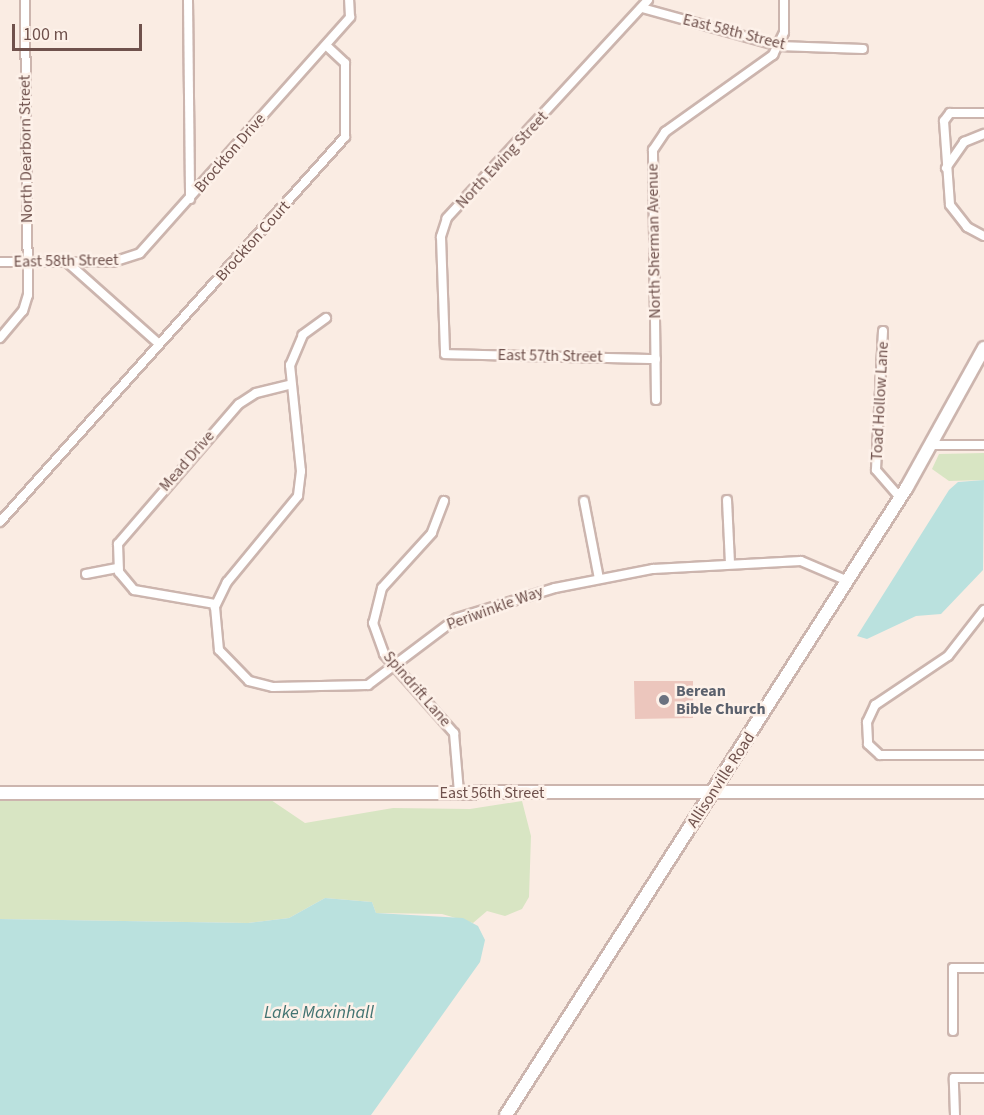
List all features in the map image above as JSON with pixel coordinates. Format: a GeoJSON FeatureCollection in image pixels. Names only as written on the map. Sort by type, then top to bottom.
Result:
{"type":"FeatureCollection","features":[{"type":"Feature","properties":{"kind":"street","name":"North Dearborn Street"},"geometry":{"type":"LineString","coordinates":[[25,0],[27,262]]}},
{"type":"Feature","properties":{"kind":"street"},"geometry":{"type":"LineString","coordinates":[[188,0],[190,199]]}},
{"type":"Feature","properties":{"kind":"street","name":"Brockton Drive"},"geometry":{"type":"LineString","coordinates":[[131,257],[190,199],[350,17],[350,0]]}},
{"type":"Feature","properties":{"kind":"street","name":"North Ewing Street"},"geometry":{"type":"LineString","coordinates":[[445,354],[445,222],[648,0]]}},
{"type":"Feature","properties":{"kind":"street"},"geometry":{"type":"LineString","coordinates":[[779,46],[784,0]]}},
{"type":"Feature","properties":{"kind":"street","name":"East 58th Street"},"geometry":{"type":"LineString","coordinates":[[642,8],[779,46],[863,49]]}},
{"type":"Feature","properties":{"kind":"street","name":"Brockton Court"},"geometry":{"type":"LineString","coordinates":[[0,522],[345,137],[345,63],[326,45]]}},
{"type":"Feature","properties":{"kind":"street","name":"North Sherman Avenue"},"geometry":{"type":"LineString","coordinates":[[656,400],[654,148],[665,132],[779,46]]}},
{"type":"Feature","properties":{"kind":"street"},"geometry":{"type":"LineString","coordinates":[[984,113],[950,113],[944,119],[945,174],[955,214],[984,236]]}},
{"type":"Feature","properties":{"kind":"street"},"geometry":{"type":"LineString","coordinates":[[945,174],[955,151],[984,134]]}},
{"type":"Feature","properties":{"kind":"street","name":"East 58th Street"},"geometry":{"type":"LineString","coordinates":[[0,262],[67,262],[131,257]]}},
{"type":"Feature","properties":{"kind":"street"},"geometry":{"type":"LineString","coordinates":[[0,338],[25,306],[27,262]]}},
{"type":"Feature","properties":{"kind":"street"},"geometry":{"type":"LineString","coordinates":[[67,262],[159,344]]}},
{"type":"Feature","properties":{"kind":"street"},"geometry":{"type":"LineString","coordinates":[[86,574],[118,568],[137,592],[183,594],[215,604],[227,582],[298,496],[301,471],[290,385],[298,342],[326,318]]}},
{"type":"Feature","properties":{"kind":"street","name":"Toad Hollow Lane"},"geometry":{"type":"LineString","coordinates":[[883,331],[876,470],[900,498]]}},
{"type":"Feature","properties":{"kind":"street","name":"Allisonville Road"},"geometry":{"type":"LineString","coordinates":[[506,1115],[900,498],[933,445],[984,348]]}},
{"type":"Feature","properties":{"kind":"street","name":"East 57th Street"},"geometry":{"type":"LineString","coordinates":[[445,354],[656,359]]}},
{"type":"Feature","properties":{"kind":"street","name":"Mead Drive"},"geometry":{"type":"LineString","coordinates":[[118,568],[122,537],[217,427],[248,397],[290,385]]}},
{"type":"Feature","properties":{"kind":"street"},"geometry":{"type":"LineString","coordinates":[[933,445],[984,445]]}},
{"type":"Feature","properties":{"kind":"street"},"geometry":{"type":"LineString","coordinates":[[727,500],[730,564]]}},
{"type":"Feature","properties":{"kind":"street","name":"Spindrift Lane"},"geometry":{"type":"LineString","coordinates":[[444,501],[432,533],[387,581],[375,603],[376,639],[396,668],[452,729],[459,749],[459,793]]}},
{"type":"Feature","properties":{"kind":"street"},"geometry":{"type":"LineString","coordinates":[[584,501],[599,579]]}},
{"type":"Feature","properties":{"kind":"street","name":"Periwinkle Way"},"geometry":{"type":"LineString","coordinates":[[215,604],[213,627],[219,650],[249,681],[273,687],[360,687],[396,668],[457,618],[599,579],[730,564],[806,561],[848,581]]}},
{"type":"Feature","properties":{"kind":"street"},"geometry":{"type":"LineString","coordinates":[[984,609],[948,656],[874,705],[867,732],[871,750],[882,756],[984,755]]}},
{"type":"Feature","properties":{"kind":"street","name":"East 56th Street"},"geometry":{"type":"LineString","coordinates":[[0,793],[984,792]]}},
{"type":"Feature","properties":{"kind":"street"},"geometry":{"type":"LineString","coordinates":[[953,1031],[953,968],[984,968]]}},
{"type":"Feature","properties":{"kind":"street"},"geometry":{"type":"LineString","coordinates":[[955,1115],[954,1078],[984,1078]]}},
{"type":"Feature","properties":{"kind":"green space"},"geometry":{"type":"Polygon","coordinates":[[[984,453],[984,480],[949,481],[932,469],[939,454],[984,453]]]}},
{"type":"Feature","properties":{"kind":"green space"},"geometry":{"type":"Polygon","coordinates":[[[0,799],[271,800],[305,823],[393,808],[470,809],[522,801],[531,836],[529,897],[522,909],[505,916],[487,911],[473,923],[442,914],[376,913],[372,902],[325,898],[289,918],[248,923],[0,919],[0,799]]]}},
{"type":"Feature","properties":{"kind":"water"},"geometry":{"type":"Polygon","coordinates":[[[984,480],[983,570],[941,614],[916,616],[867,639],[857,636],[949,490],[958,482],[984,480]]]}},
{"type":"Feature","properties":{"kind":"water","name":"Lake Maxinhall"},"geometry":{"type":"Polygon","coordinates":[[[325,898],[372,902],[376,913],[463,918],[478,926],[485,940],[480,962],[371,1115],[0,1115],[0,919],[248,923],[289,918],[325,898]]]}},
{"type":"Feature","properties":{"kind":"building","name":"Berean Bible Church"},"geometry":{"type":"Polygon","coordinates":[[[634,681],[693,681],[693,718],[635,719],[634,681]]]}},
{"type":"Feature","properties":{"kind":"place","name":"Berean Bible Church"},"geometry":{"type":"Point","coordinates":[664,700]}}]}
